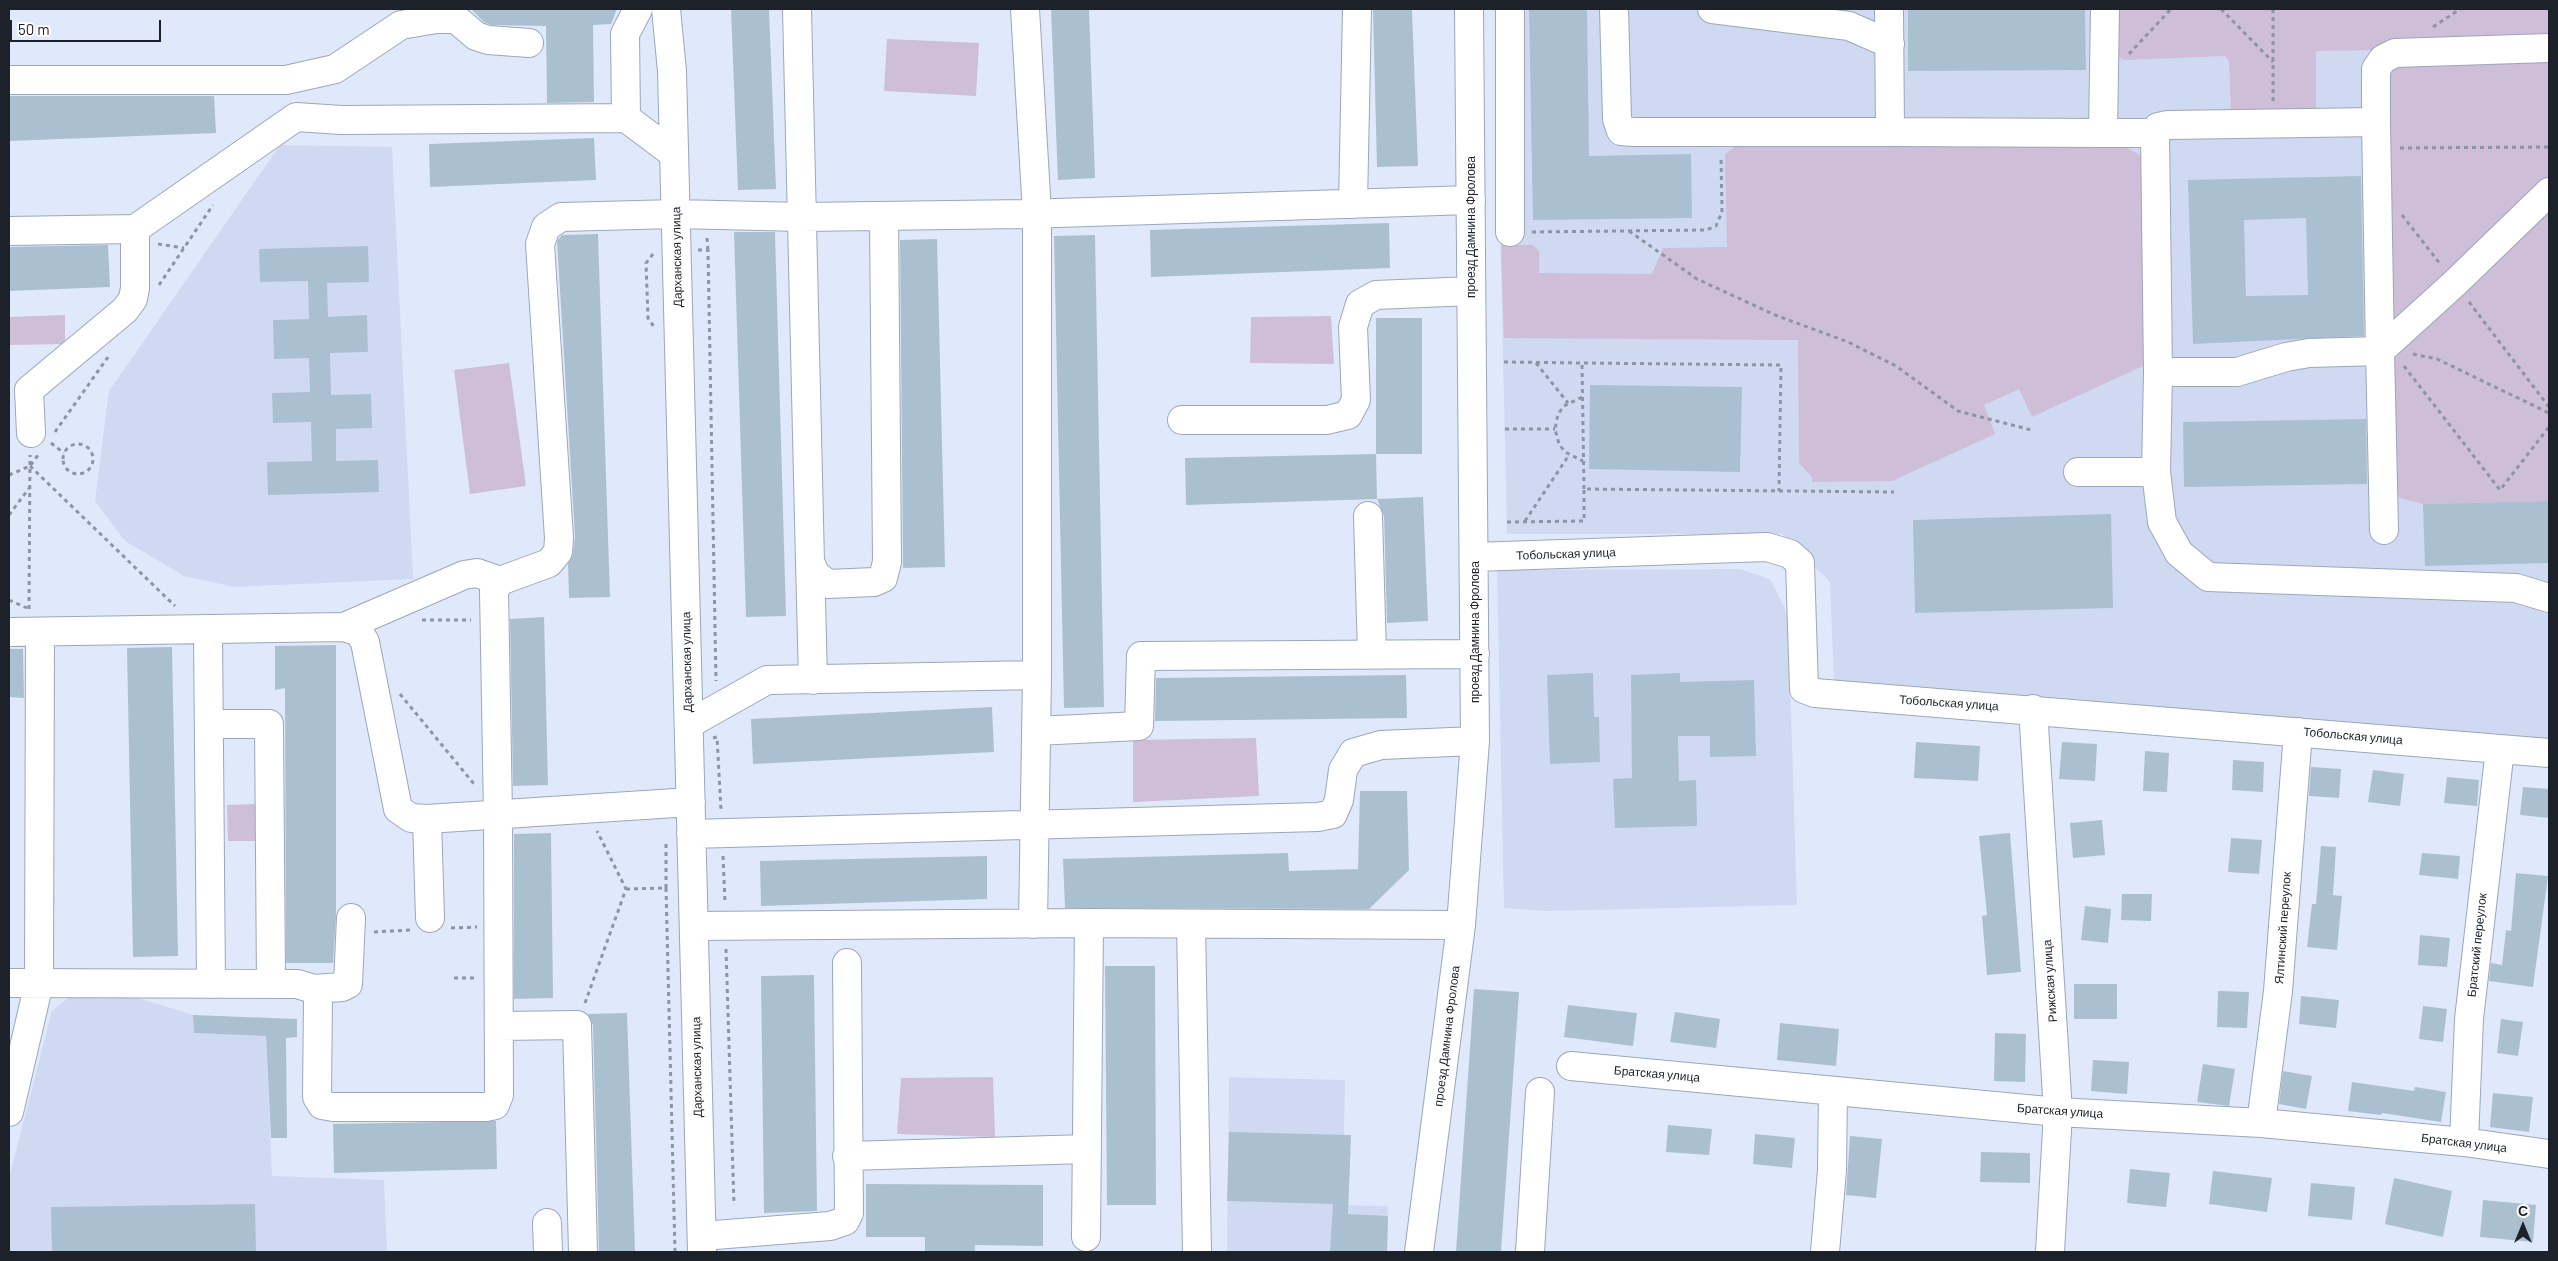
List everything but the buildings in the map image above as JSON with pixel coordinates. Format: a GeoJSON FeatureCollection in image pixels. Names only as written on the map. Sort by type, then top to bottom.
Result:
{"type":"FeatureCollection","features":[{"type":"Feature","properties":{"kind":"street"},"geometry":{"type":"LineString","coordinates":[[626,118],[625,34],[638,9]]}},
{"type":"Feature","properties":{"kind":"street","name":"Дарханская улица"},"geometry":{"type":"LineString","coordinates":[[666,9],[672,71],[691,802],[679,838],[694,926],[702,1244]]}},
{"type":"Feature","properties":{"kind":"street","name":"Дарханская улица"},"geometry":{"type":"LineString","coordinates":[[672,71],[679,9]]}},
{"type":"Feature","properties":{"kind":"street"},"geometry":{"type":"LineString","coordinates":[[797,9],[813,680]]}},
{"type":"Feature","properties":{"kind":"street"},"geometry":{"type":"LineString","coordinates":[[1025,9],[1036,213],[1037,675],[1033,824],[1033,924]]}},
{"type":"Feature","properties":{"kind":"street"},"geometry":{"type":"LineString","coordinates":[[1353,204],[1357,9]]}},
{"type":"Feature","properties":{"kind":"street","name":"проезд Дамнина Фролова"},"geometry":{"type":"LineString","coordinates":[[1419,1252],[1461,925],[1475,741],[1469,9]]}},
{"type":"Feature","properties":{"kind":"street"},"geometry":{"type":"LineString","coordinates":[[1510,9],[1510,232]]}},
{"type":"Feature","properties":{"kind":"street"},"geometry":{"type":"LineString","coordinates":[[1614,9],[1617,120],[1621,131],[2155,133]]}},
{"type":"Feature","properties":{"kind":"street"},"geometry":{"type":"LineString","coordinates":[[1712,9],[1850,26],[1890,44]]}},
{"type":"Feature","properties":{"kind":"street"},"geometry":{"type":"LineString","coordinates":[[1889,9],[1890,132]]}},
{"type":"Feature","properties":{"kind":"street"},"geometry":{"type":"LineString","coordinates":[[2103,133],[2104,9]]}},
{"type":"Feature","properties":{"kind":"street"},"geometry":{"type":"LineString","coordinates":[[9,80],[286,80],[335,69],[401,25],[433,12],[456,19],[476,36],[488,40],[529,43]]}},
{"type":"Feature","properties":{"kind":"street"},"geometry":{"type":"LineString","coordinates":[[2384,530],[2386,351],[2376,135],[2376,69],[2383,59],[2395,53],[2549,48]]}},
{"type":"Feature","properties":{"kind":"street"},"geometry":{"type":"LineString","coordinates":[[286,80],[296,117]]}},
{"type":"Feature","properties":{"kind":"street"},"geometry":{"type":"LineString","coordinates":[[9,231],[135,229],[296,117],[341,120],[626,118],[674,154]]}},
{"type":"Feature","properties":{"kind":"street"},"geometry":{"type":"LineString","coordinates":[[2376,135],[2273,124],[2168,124],[2158,126],[2155,133],[2158,372],[2156,472],[2162,522],[2179,553],[2208,577],[2516,588],[2549,598]]}},
{"type":"Feature","properties":{"kind":"street"},"geometry":{"type":"LineString","coordinates":[[2158,372],[2237,372],[2301,354],[2386,351],[2549,192]]}},
{"type":"Feature","properties":{"kind":"street"},"geometry":{"type":"LineString","coordinates":[[314,989],[318,998],[317,1097],[322,1105],[333,1107],[486,1106],[495,1104],[499,1095],[499,1026],[494,591],[500,581],[549,563],[558,552],[559,538],[540,244],[546,227],[561,216],[676,214],[802,217],[884,216],[1471,200]]}},
{"type":"Feature","properties":{"kind":"street"},"geometry":{"type":"LineString","coordinates":[[810,562],[816,575],[828,584],[874,582],[883,578],[887,562],[884,216]]}},
{"type":"Feature","properties":{"kind":"street"},"geometry":{"type":"LineString","coordinates":[[39,437],[19,394],[125,310],[133,300],[136,288],[135,229]]}},
{"type":"Feature","properties":{"kind":"street"},"geometry":{"type":"LineString","coordinates":[[1182,420],[1327,420],[1348,415],[1356,400],[1353,327],[1360,304],[1376,295],[1471,291]]}},
{"type":"Feature","properties":{"kind":"street"},"geometry":{"type":"LineString","coordinates":[[2078,472],[2156,472]]}},
{"type":"Feature","properties":{"kind":"street"},"geometry":{"type":"LineString","coordinates":[[1368,516],[1372,654]]}},
{"type":"Feature","properties":{"kind":"street","name":"Тобольская улица"},"geometry":{"type":"LineString","coordinates":[[1474,557],[1767,547],[1790,554],[1800,563],[1804,688],[1815,693],[2033,709],[2549,753]]}},
{"type":"Feature","properties":{"kind":"street"},"geometry":{"type":"LineString","coordinates":[[344,628],[464,575],[477,573],[500,581]]}},
{"type":"Feature","properties":{"kind":"street"},"geometry":{"type":"LineString","coordinates":[[9,1112],[39,984],[29,623],[208,630],[344,628],[359,632],[365,642],[398,809],[411,818],[427,819],[691,802]]}},
{"type":"Feature","properties":{"kind":"street"},"geometry":{"type":"LineString","coordinates":[[208,630],[211,984]]}},
{"type":"Feature","properties":{"kind":"street"},"geometry":{"type":"LineString","coordinates":[[1036,731],[1139,726],[1141,656],[1475,654]]}},
{"type":"Feature","properties":{"kind":"street"},"geometry":{"type":"LineString","coordinates":[[689,724],[768,680],[1037,675]]}},
{"type":"Feature","properties":{"kind":"street","name":"Рижская улица"},"geometry":{"type":"LineString","coordinates":[[2033,709],[2058,1112],[2050,1252]]}},
{"type":"Feature","properties":{"kind":"street"},"geometry":{"type":"LineString","coordinates":[[209,724],[269,724],[271,984]]}},
{"type":"Feature","properties":{"kind":"street","name":"Ялтинский переулок"},"geometry":{"type":"LineString","coordinates":[[2261,1123],[2278,991],[2298,732]]}},
{"type":"Feature","properties":{"kind":"street"},"geometry":{"type":"LineString","coordinates":[[679,838],[1033,824],[1318,817],[1333,814],[1339,800],[1343,770],[1353,753],[1381,745],[1475,741]]}},
{"type":"Feature","properties":{"kind":"street","name":"Братский переулок"},"geometry":{"type":"LineString","coordinates":[[2464,1142],[2470,1004],[2500,749]]}},
{"type":"Feature","properties":{"kind":"street"},"geometry":{"type":"LineString","coordinates":[[427,819],[430,923]]}},
{"type":"Feature","properties":{"kind":"street"},"geometry":{"type":"LineString","coordinates":[[694,926],[1033,924],[1461,925]]}},
{"type":"Feature","properties":{"kind":"street"},"geometry":{"type":"LineString","coordinates":[[1086,1237],[1089,924]]}},
{"type":"Feature","properties":{"kind":"street"},"geometry":{"type":"LineString","coordinates":[[1191,924],[1197,1252]]}},
{"type":"Feature","properties":{"kind":"street"},"geometry":{"type":"LineString","coordinates":[[9,983],[297,984],[314,989],[342,987],[348,984],[351,926]]}},
{"type":"Feature","properties":{"kind":"street"},"geometry":{"type":"LineString","coordinates":[[702,1244],[830,1226],[845,1222],[849,1213],[847,1156],[847,963]]}},
{"type":"Feature","properties":{"kind":"street"},"geometry":{"type":"LineString","coordinates":[[499,1026],[577,1025],[583,1252]]}},
{"type":"Feature","properties":{"kind":"street","name":"Братская улица"},"geometry":{"type":"LineString","coordinates":[[1570,1066],[2058,1112],[2261,1123],[2464,1142],[2549,1154]]}},
{"type":"Feature","properties":{"kind":"street"},"geometry":{"type":"LineString","coordinates":[[1825,1252],[1832,1170],[1832,1091]]}},
{"type":"Feature","properties":{"kind":"street"},"geometry":{"type":"LineString","coordinates":[[1530,1252],[1540,1092]]}},
{"type":"Feature","properties":{"kind":"street"},"geometry":{"type":"LineString","coordinates":[[847,1156],[1087,1149]]}},
{"type":"Feature","properties":{"kind":"street"},"geometry":{"type":"LineString","coordinates":[[547,1223],[548,1252]]}},
{"type":"Feature","properties":{"kind":"path"},"geometry":{"type":"LineString","coordinates":[[2126,47],[2126,56],[2171,9]]}},
{"type":"Feature","properties":{"kind":"path"},"geometry":{"type":"LineString","coordinates":[[2221,9],[2273,62]]}},
{"type":"Feature","properties":{"kind":"path"},"geometry":{"type":"LineString","coordinates":[[2273,9],[2273,124]]}},
{"type":"Feature","properties":{"kind":"path"},"geometry":{"type":"LineString","coordinates":[[1510,232],[1706,230],[1716,226],[1722,212],[1720,131]]}},
{"type":"Feature","properties":{"kind":"path"},"geometry":{"type":"LineString","coordinates":[[2376,135],[2549,147]]}},
{"type":"Feature","properties":{"kind":"path"},"geometry":{"type":"LineString","coordinates":[[1629,231],[1696,279],[1775,315],[1848,342],[1896,366],[1958,411],[2031,430]]}},
{"type":"Feature","properties":{"kind":"path"},"geometry":{"type":"LineString","coordinates":[[2386,351],[2408,352],[2437,360],[2549,414]]}},
{"type":"Feature","properties":{"kind":"path"},"geometry":{"type":"LineString","coordinates":[[2386,351],[2500,490],[2549,427]]}},
{"type":"Feature","properties":{"kind":"path"},"geometry":{"type":"LineString","coordinates":[[1504,362],[1781,365],[1779,491]]}},
{"type":"Feature","properties":{"kind":"path"},"geometry":{"type":"LineString","coordinates":[[1536,363],[1568,403]]}},
{"type":"Feature","properties":{"kind":"path"},"geometry":{"type":"LineString","coordinates":[[1507,522],[1584,521],[1582,363]]}},
{"type":"Feature","properties":{"kind":"path"},"geometry":{"type":"LineString","coordinates":[[1582,396],[1568,403],[1558,414],[1555,429],[1559,444],[1569,455],[1583,461]]}},
{"type":"Feature","properties":{"kind":"path"},"geometry":{"type":"LineString","coordinates":[[1505,429],[1555,429]]}},
{"type":"Feature","properties":{"kind":"path"},"geometry":{"type":"LineString","coordinates":[[29,623],[30,466],[39,437],[64,453]]}},
{"type":"Feature","properties":{"kind":"path"},"geometry":{"type":"LineString","coordinates":[[76,444],[84,446],[90,450],[93,458],[92,465],[87,471],[80,474],[72,473],[66,468],[63,461],[64,453],[69,447],[76,444]]}},
{"type":"Feature","properties":{"kind":"path"},"geometry":{"type":"LineString","coordinates":[[1525,522],[1569,455]]}},
{"type":"Feature","properties":{"kind":"path"},"geometry":{"type":"LineString","coordinates":[[30,466],[178,608],[168,608]]}},
{"type":"Feature","properties":{"kind":"path"},"geometry":{"type":"LineString","coordinates":[[9,516],[30,487]]}},
{"type":"Feature","properties":{"kind":"path"},"geometry":{"type":"LineString","coordinates":[[1584,489],[1894,492]]}},
{"type":"Feature","properties":{"kind":"path"},"geometry":{"type":"LineString","coordinates":[[9,600],[29,623]]}},
{"type":"Feature","properties":{"kind":"path"},"geometry":{"type":"LineString","coordinates":[[417,620],[494,621]]}},
{"type":"Feature","properties":{"kind":"path"},"geometry":{"type":"LineString","coordinates":[[398,693],[498,814]]}},
{"type":"Feature","properties":{"kind":"path"},"geometry":{"type":"LineString","coordinates":[[577,1025],[626,889],[586,808]]}},
{"type":"Feature","properties":{"kind":"path"},"geometry":{"type":"LineString","coordinates":[[674,1252],[666,888],[679,838]]}},
{"type":"Feature","properties":{"kind":"path"},"geometry":{"type":"LineString","coordinates":[[626,889],[666,888]]}},
{"type":"Feature","properties":{"kind":"path"},"geometry":{"type":"LineString","coordinates":[[351,926],[430,923],[498,927]]}},
{"type":"Feature","properties":{"kind":"shaded area"},"geometry":{"type":"Polygon","coordinates":[[[1495,9],[2549,9],[2549,741],[1834,686],[1830,582],[1782,534],[1507,534],[1495,9]]]}},
{"type":"Feature","properties":{"kind":"shaded area"},"geometry":{"type":"Polygon","coordinates":[[[2107,9],[2549,9],[2549,501],[2423,504],[2396,497],[2382,50],[2316,51],[2316,107],[2309,114],[2231,112],[2229,61],[2225,56],[2124,60],[2112,53],[2107,9]]]}},
{"type":"Feature","properties":{"kind":"shaded area"},"geometry":{"type":"Polygon","coordinates":[[[887,39],[979,43],[976,96],[884,91],[887,39]]]}},
{"type":"Feature","properties":{"kind":"shaded area"},"geometry":{"type":"Polygon","coordinates":[[[1738,144],[2127,148],[2143,157],[2143,366],[2032,417],[2019,389],[1984,405],[1995,434],[1892,481],[1812,482],[1812,477],[1799,463],[1798,340],[1504,338],[1501,245],[1533,245],[1539,251],[1539,273],[1652,274],[1663,248],[1727,247],[1725,154],[1738,144]]]}},
{"type":"Feature","properties":{"kind":"shaded area"},"geometry":{"type":"Polygon","coordinates":[[[280,145],[392,147],[413,579],[234,587],[184,576],[125,541],[95,501],[109,391],[280,145]]]}},
{"type":"Feature","properties":{"kind":"shaded area"},"geometry":{"type":"Polygon","coordinates":[[[65,315],[65,344],[9,345],[9,317],[65,315]]]}},
{"type":"Feature","properties":{"kind":"shaded area"},"geometry":{"type":"Polygon","coordinates":[[[1331,316],[1334,364],[1250,363],[1251,317],[1331,316]]]}},
{"type":"Feature","properties":{"kind":"shaded area"},"geometry":{"type":"Polygon","coordinates":[[[509,363],[526,486],[470,494],[454,370],[509,363]]]}},
{"type":"Feature","properties":{"kind":"shaded area"},"geometry":{"type":"Polygon","coordinates":[[[1740,569],[1770,579],[1788,615],[1797,905],[1548,911],[1504,908],[1497,570],[1740,569]]]}},
{"type":"Feature","properties":{"kind":"shaded area"},"geometry":{"type":"Polygon","coordinates":[[[1256,738],[1259,796],[1133,802],[1133,740],[1256,738]]]}},
{"type":"Feature","properties":{"kind":"shaded area"},"geometry":{"type":"Polygon","coordinates":[[[255,804],[255,841],[228,841],[227,805],[255,804]]]}},
{"type":"Feature","properties":{"kind":"shaded area"},"geometry":{"type":"Polygon","coordinates":[[[113,990],[193,1015],[195,1033],[266,1036],[272,1176],[384,1180],[387,1252],[9,1252],[9,1178],[52,1011],[77,991],[113,990]]]}},
{"type":"Feature","properties":{"kind":"shaded area"},"geometry":{"type":"Polygon","coordinates":[[[993,1077],[995,1137],[897,1134],[901,1078],[993,1077]]]}},
{"type":"Feature","properties":{"kind":"shaded area"},"geometry":{"type":"Polygon","coordinates":[[[1229,1077],[1345,1080],[1344,1135],[1351,1135],[1348,1205],[1388,1206],[1387,1252],[1227,1252],[1229,1077]]]}}]}
